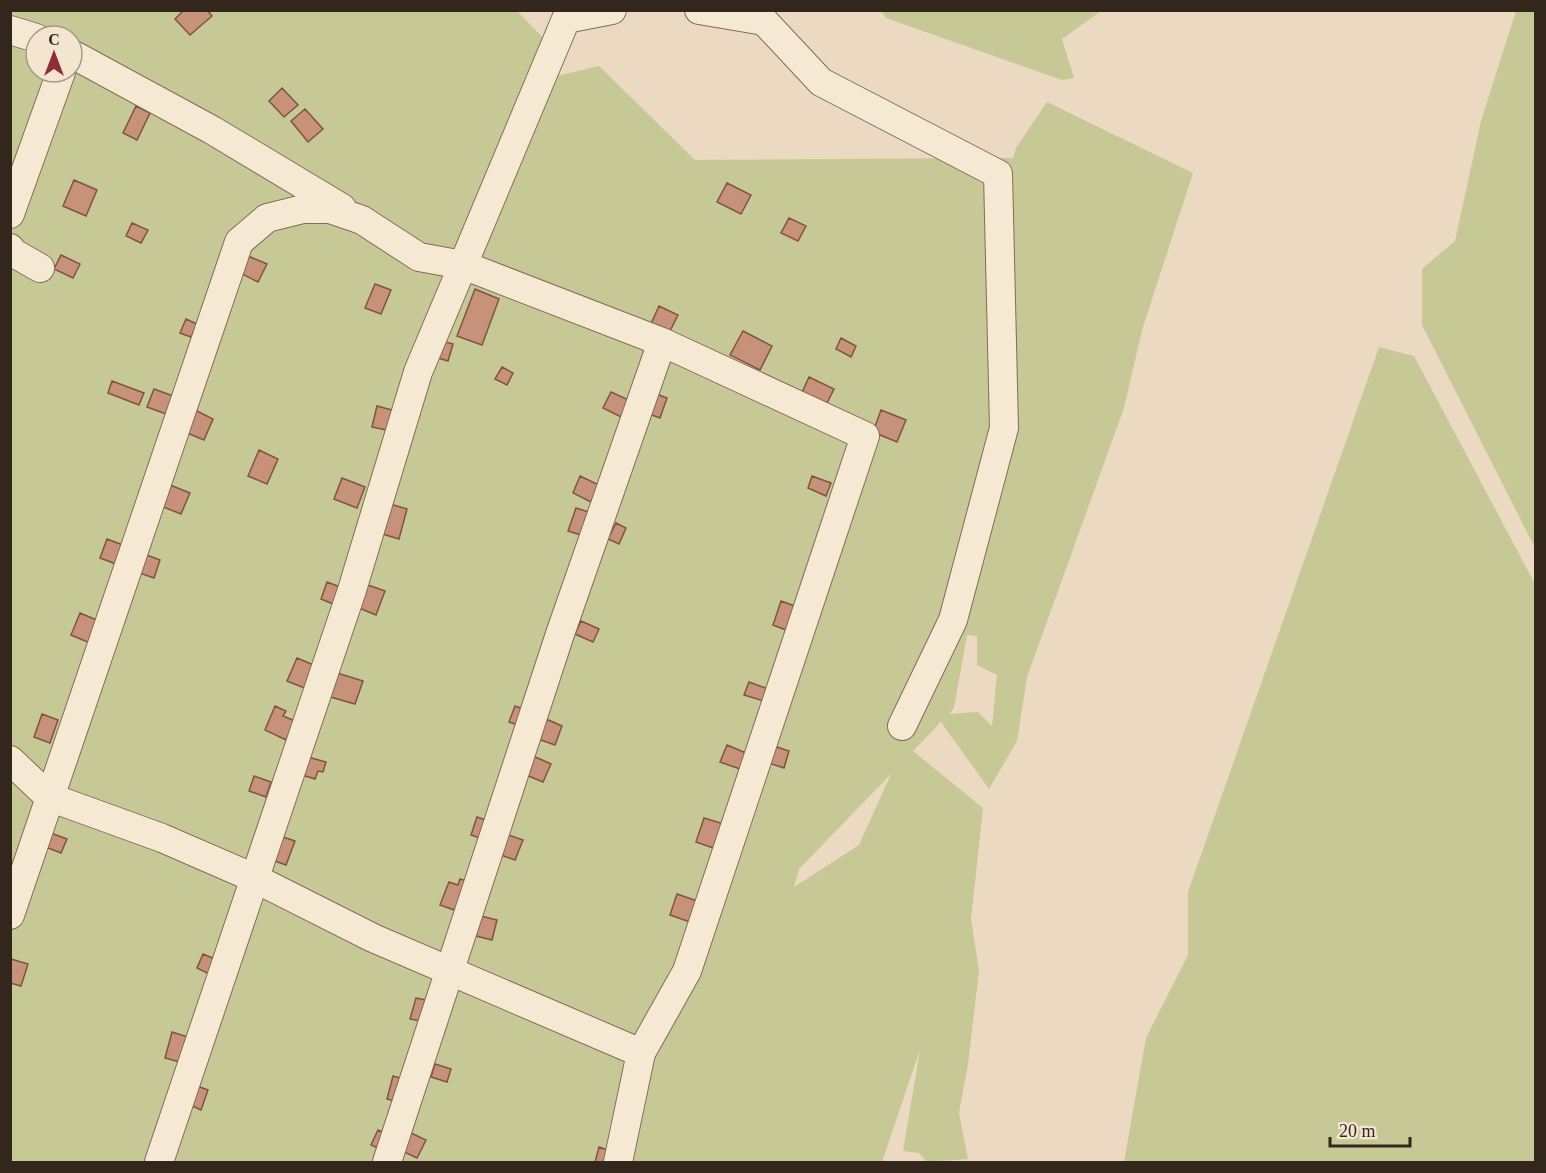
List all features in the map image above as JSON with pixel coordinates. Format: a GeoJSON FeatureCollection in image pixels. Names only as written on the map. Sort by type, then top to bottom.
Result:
{"type":"FeatureCollection","features":[{"type":"Feature","properties":{"kind":"lane"},"geometry":{"type":"LineString","coordinates":[[159,1162],[352,590],[418,372],[566,19],[612,10]]}},
{"type":"Feature","properties":{"kind":"lane"},"geometry":{"type":"LineString","coordinates":[[699,10],[764,21],[821,82],[998,174],[1004,428],[953,620],[902,726]]}},
{"type":"Feature","properties":{"kind":"lane"},"geometry":{"type":"LineString","coordinates":[[84,61],[212,130],[419,257],[463,265],[662,342],[865,436],[687,971],[641,1053],[618,1162]]}},
{"type":"Feature","properties":{"kind":"lane"},"geometry":{"type":"LineString","coordinates":[[10,214],[57,84]]}},
{"type":"Feature","properties":{"kind":"lane"},"geometry":{"type":"LineString","coordinates":[[10,915],[239,242],[267,218],[303,209],[330,209],[362,220]]}},
{"type":"Feature","properties":{"kind":"lane"},"geometry":{"type":"LineString","coordinates":[[10,248],[12,252],[40,268]]}},
{"type":"Feature","properties":{"kind":"lane"},"geometry":{"type":"LineString","coordinates":[[387,1162],[560,634],[662,342]]}},
{"type":"Feature","properties":{"kind":"lane"},"geometry":{"type":"LineString","coordinates":[[10,760],[49,797],[162,838],[254,878],[373,938],[641,1053]]}},
{"type":"Feature","properties":{"kind":"green space"},"geometry":{"type":"Polygon","coordinates":[[[10,11],[517,11],[550,45],[549,78],[599,66],[695,160],[1013,158],[1016,148],[1047,102],[1193,173],[1142,330],[1124,408],[1027,677],[1017,741],[989,789],[941,722],[913,751],[983,808],[971,919],[979,971],[968,1064],[959,1113],[968,1159],[927,1162],[919,1153],[903,1151],[920,1050],[882,1162],[11,1162],[10,11]],[[967,635],[954,708],[949,714],[978,712],[992,726],[997,675],[977,665],[977,636],[967,635]],[[891,774],[799,869],[794,887],[859,845],[891,774]]]}},
{"type":"Feature","properties":{"kind":"green space"},"geometry":{"type":"Polygon","coordinates":[[[881,11],[1101,11],[1062,39],[1074,78],[1062,80],[886,18],[881,11]]]}},
{"type":"Feature","properties":{"kind":"green space"},"geometry":{"type":"Polygon","coordinates":[[[1516,11],[1536,11],[1535,548],[1422,325],[1422,269],[1455,241],[1481,121],[1516,11]]]}},
{"type":"Feature","properties":{"kind":"green space"},"geometry":{"type":"Polygon","coordinates":[[[1379,347],[1414,356],[1535,584],[1535,1162],[1124,1162],[1146,1038],[1188,955],[1188,892],[1379,347]]]}},
{"type":"Feature","properties":{"kind":"building"},"geometry":{"type":"Polygon","coordinates":[[[184,10],[207,10],[212,16],[190,35],[175,19],[184,10]]]}},
{"type":"Feature","properties":{"kind":"building"},"geometry":{"type":"Polygon","coordinates":[[[282,88],[298,105],[284,117],[269,101],[282,88]]]}},
{"type":"Feature","properties":{"kind":"building"},"geometry":{"type":"Polygon","coordinates":[[[136,106],[150,113],[137,140],[123,133],[136,106]]]}},
{"type":"Feature","properties":{"kind":"building"},"geometry":{"type":"Polygon","coordinates":[[[305,109],[323,129],[308,142],[291,121],[305,109]]]}},
{"type":"Feature","properties":{"kind":"building"},"geometry":{"type":"Polygon","coordinates":[[[74,180],[97,190],[86,216],[63,206],[74,180]]]}},
{"type":"Feature","properties":{"kind":"building"},"geometry":{"type":"Polygon","coordinates":[[[727,183],[751,195],[741,214],[717,202],[727,183]]]}},
{"type":"Feature","properties":{"kind":"building"},"geometry":{"type":"Polygon","coordinates":[[[789,218],[806,226],[798,241],[781,233],[789,218]]]}},
{"type":"Feature","properties":{"kind":"building"},"geometry":{"type":"Polygon","coordinates":[[[132,223],[148,230],[141,243],[126,236],[132,223]]]}},
{"type":"Feature","properties":{"kind":"building"},"geometry":{"type":"Polygon","coordinates":[[[61,255],[80,264],[73,278],[54,269],[61,255]]]}},
{"type":"Feature","properties":{"kind":"building"},"geometry":{"type":"Polygon","coordinates":[[[248,256],[267,264],[258,282],[240,273],[248,256]]]}},
{"type":"Feature","properties":{"kind":"building"},"geometry":{"type":"Polygon","coordinates":[[[375,284],[391,290],[381,314],[365,308],[375,284]]]}},
{"type":"Feature","properties":{"kind":"building"},"geometry":{"type":"Polygon","coordinates":[[[475,289],[499,299],[482,345],[457,336],[475,289]]]}},
{"type":"Feature","properties":{"kind":"building"},"geometry":{"type":"Polygon","coordinates":[[[659,306],[678,315],[669,333],[651,324],[659,306]]]}},
{"type":"Feature","properties":{"kind":"building"},"geometry":{"type":"Polygon","coordinates":[[[186,319],[197,324],[191,337],[180,333],[186,319]]]}},
{"type":"Feature","properties":{"kind":"building"},"geometry":{"type":"Polygon","coordinates":[[[743,331],[772,346],[760,370],[730,355],[743,331]]]}},
{"type":"Feature","properties":{"kind":"building"},"geometry":{"type":"Polygon","coordinates":[[[841,338],[856,346],[851,357],[836,349],[841,338]]]}},
{"type":"Feature","properties":{"kind":"building"},"geometry":{"type":"Polygon","coordinates":[[[442,341],[453,344],[448,361],[438,358],[442,341]]]}},
{"type":"Feature","properties":{"kind":"building"},"geometry":{"type":"Polygon","coordinates":[[[502,367],[513,373],[507,385],[495,379],[502,367]]]}},
{"type":"Feature","properties":{"kind":"building"},"geometry":{"type":"Polygon","coordinates":[[[809,377],[834,389],[824,409],[800,397],[809,377]]]}},
{"type":"Feature","properties":{"kind":"building"},"geometry":{"type":"Polygon","coordinates":[[[112,381],[144,393],[139,405],[108,393],[112,381]]]}},
{"type":"Feature","properties":{"kind":"building"},"geometry":{"type":"Polygon","coordinates":[[[154,389],[176,397],[169,415],[147,407],[154,389]]]}},
{"type":"Feature","properties":{"kind":"building"},"geometry":{"type":"Polygon","coordinates":[[[611,392],[631,401],[623,418],[603,408],[611,392]]]}},
{"type":"Feature","properties":{"kind":"building"},"geometry":{"type":"Polygon","coordinates":[[[656,394],[667,398],[660,418],[649,414],[656,394]]]}},
{"type":"Feature","properties":{"kind":"building"},"geometry":{"type":"Polygon","coordinates":[[[377,406],[396,411],[391,431],[372,427],[377,406]]]}},
{"type":"Feature","properties":{"kind":"building"},"geometry":{"type":"Polygon","coordinates":[[[195,410],[213,419],[204,440],[185,432],[195,410]]]}},
{"type":"Feature","properties":{"kind":"building"},"geometry":{"type":"Polygon","coordinates":[[[881,410],[906,420],[897,442],[873,432],[881,410]]]}},
{"type":"Feature","properties":{"kind":"building"},"geometry":{"type":"Polygon","coordinates":[[[259,450],[278,459],[267,484],[248,476],[259,450]]]}},
{"type":"Feature","properties":{"kind":"building"},"geometry":{"type":"Polygon","coordinates":[[[580,476],[599,485],[591,502],[573,493],[580,476]]]}},
{"type":"Feature","properties":{"kind":"building"},"geometry":{"type":"Polygon","coordinates":[[[812,476],[831,483],[826,496],[808,488],[812,476]]]}},
{"type":"Feature","properties":{"kind":"building"},"geometry":{"type":"Polygon","coordinates":[[[342,478],[365,487],[357,508],[334,499],[342,478]]]}},
{"type":"Feature","properties":{"kind":"building"},"geometry":{"type":"Polygon","coordinates":[[[170,485],[190,493],[181,514],[161,506],[170,485]]]}},
{"type":"Feature","properties":{"kind":"building"},"geometry":{"type":"Polygon","coordinates":[[[387,503],[407,509],[399,539],[379,533],[387,503]]]}},
{"type":"Feature","properties":{"kind":"building"},"geometry":{"type":"Polygon","coordinates":[[[576,508],[592,513],[584,536],[568,531],[576,508]]]}},
{"type":"Feature","properties":{"kind":"building"},"geometry":{"type":"Polygon","coordinates":[[[616,523],[626,528],[619,544],[608,539],[616,523]]]}},
{"type":"Feature","properties":{"kind":"building"},"geometry":{"type":"Polygon","coordinates":[[[107,539],[123,545],[116,564],[100,558],[107,539]]]}},
{"type":"Feature","properties":{"kind":"building"},"geometry":{"type":"Polygon","coordinates":[[[144,554],[160,560],[154,578],[137,572],[144,554]]]}},
{"type":"Feature","properties":{"kind":"building"},"geometry":{"type":"Polygon","coordinates":[[[327,582],[340,587],[333,604],[321,599],[327,582]]]}},
{"type":"Feature","properties":{"kind":"building"},"geometry":{"type":"Polygon","coordinates":[[[368,585],[385,591],[376,615],[359,608],[368,585]]]}},
{"type":"Feature","properties":{"kind":"building"},"geometry":{"type":"Polygon","coordinates":[[[781,601],[795,606],[786,630],[773,625],[781,601]]]}},
{"type":"Feature","properties":{"kind":"building"},"geometry":{"type":"Polygon","coordinates":[[[80,613],[99,621],[90,643],[71,635],[80,613]]]}},
{"type":"Feature","properties":{"kind":"building"},"geometry":{"type":"Polygon","coordinates":[[[581,621],[599,629],[593,642],[575,634],[581,621]]]}},
{"type":"Feature","properties":{"kind":"building"},"geometry":{"type":"Polygon","coordinates":[[[297,658],[316,666],[307,689],[287,681],[297,658]]]}},
{"type":"Feature","properties":{"kind":"building"},"geometry":{"type":"Polygon","coordinates":[[[334,672],[363,681],[355,704],[327,696],[334,672]]]}},
{"type":"Feature","properties":{"kind":"building"},"geometry":{"type":"Polygon","coordinates":[[[749,682],[768,689],[764,701],[744,695],[749,682]]]}},
{"type":"Feature","properties":{"kind":"building"},"geometry":{"type":"Polygon","coordinates":[[[275,706],[286,711],[283,716],[295,721],[286,740],[265,730],[275,706]]]}},
{"type":"Feature","properties":{"kind":"building"},"geometry":{"type":"Polygon","coordinates":[[[515,706],[529,711],[523,727],[509,722],[515,706]]]}},
{"type":"Feature","properties":{"kind":"building"},"geometry":{"type":"Polygon","coordinates":[[[42,714],[58,720],[50,743],[34,737],[42,714]]]}},
{"type":"Feature","properties":{"kind":"building"},"geometry":{"type":"Polygon","coordinates":[[[546,719],[562,726],[555,745],[538,739],[546,719]]]}},
{"type":"Feature","properties":{"kind":"building"},"geometry":{"type":"Polygon","coordinates":[[[727,745],[746,753],[740,769],[720,762],[727,745]]]}},
{"type":"Feature","properties":{"kind":"building"},"geometry":{"type":"Polygon","coordinates":[[[771,745],[789,751],[784,768],[766,762],[771,745]]]}},
{"type":"Feature","properties":{"kind":"building"},"geometry":{"type":"Polygon","coordinates":[[[533,756],[551,764],[543,782],[526,775],[533,756]]]}},
{"type":"Feature","properties":{"kind":"building"},"geometry":{"type":"Polygon","coordinates":[[[308,757],[326,762],[323,772],[318,771],[315,779],[302,775],[308,757]]]}},
{"type":"Feature","properties":{"kind":"building"},"geometry":{"type":"Polygon","coordinates":[[[254,776],[271,782],[266,797],[249,791],[254,776]]]}},
{"type":"Feature","properties":{"kind":"building"},"geometry":{"type":"Polygon","coordinates":[[[477,817],[489,821],[483,839],[471,835],[477,817]]]}},
{"type":"Feature","properties":{"kind":"building"},"geometry":{"type":"Polygon","coordinates":[[[704,818],[724,824],[716,849],[696,842],[704,818]]]}},
{"type":"Feature","properties":{"kind":"building"},"geometry":{"type":"Polygon","coordinates":[[[48,832],[67,839],[61,853],[43,846],[48,832]]]}},
{"type":"Feature","properties":{"kind":"building"},"geometry":{"type":"Polygon","coordinates":[[[506,834],[523,840],[515,860],[498,854],[506,834]]]}},
{"type":"Feature","properties":{"kind":"building"},"geometry":{"type":"Polygon","coordinates":[[[280,836],[295,841],[286,865],[272,860],[280,836]]]}},
{"type":"Feature","properties":{"kind":"building"},"geometry":{"type":"Polygon","coordinates":[[[460,879],[470,882],[460,912],[440,905],[449,882],[458,885],[460,879]]]}},
{"type":"Feature","properties":{"kind":"building"},"geometry":{"type":"Polygon","coordinates":[[[677,894],[700,902],[693,923],[670,915],[677,894]]]}},
{"type":"Feature","properties":{"kind":"building"},"geometry":{"type":"Polygon","coordinates":[[[481,916],[497,920],[492,940],[476,936],[481,916]]]}},
{"type":"Feature","properties":{"kind":"building"},"geometry":{"type":"Polygon","coordinates":[[[203,954],[217,960],[211,975],[197,968],[203,954]]]}},
{"type":"Feature","properties":{"kind":"building"},"geometry":{"type":"Polygon","coordinates":[[[11,959],[28,964],[21,986],[10,983],[11,959]]]}},
{"type":"Feature","properties":{"kind":"building"},"geometry":{"type":"Polygon","coordinates":[[[416,998],[426,1000],[420,1021],[410,1019],[416,998]]]}},
{"type":"Feature","properties":{"kind":"building"},"geometry":{"type":"Polygon","coordinates":[[[172,1032],[191,1038],[184,1063],[165,1058],[172,1032]]]}},
{"type":"Feature","properties":{"kind":"building"},"geometry":{"type":"Polygon","coordinates":[[[435,1064],[451,1069],[447,1082],[431,1077],[435,1064]]]}},
{"type":"Feature","properties":{"kind":"building"},"geometry":{"type":"Polygon","coordinates":[[[393,1076],[404,1079],[398,1102],[387,1099],[393,1076]]]}},
{"type":"Feature","properties":{"kind":"building"},"geometry":{"type":"Polygon","coordinates":[[[197,1086],[208,1090],[201,1110],[190,1105],[197,1086]]]}},
{"type":"Feature","properties":{"kind":"building"},"geometry":{"type":"Polygon","coordinates":[[[378,1130],[389,1135],[382,1150],[371,1145],[378,1130]]]}},
{"type":"Feature","properties":{"kind":"building"},"geometry":{"type":"Polygon","coordinates":[[[411,1133],[426,1140],[417,1158],[402,1151],[411,1133]]]}},
{"type":"Feature","properties":{"kind":"building"},"geometry":{"type":"Polygon","coordinates":[[[599,1147],[616,1153],[613,1162],[595,1162],[599,1147]]]}}]}
